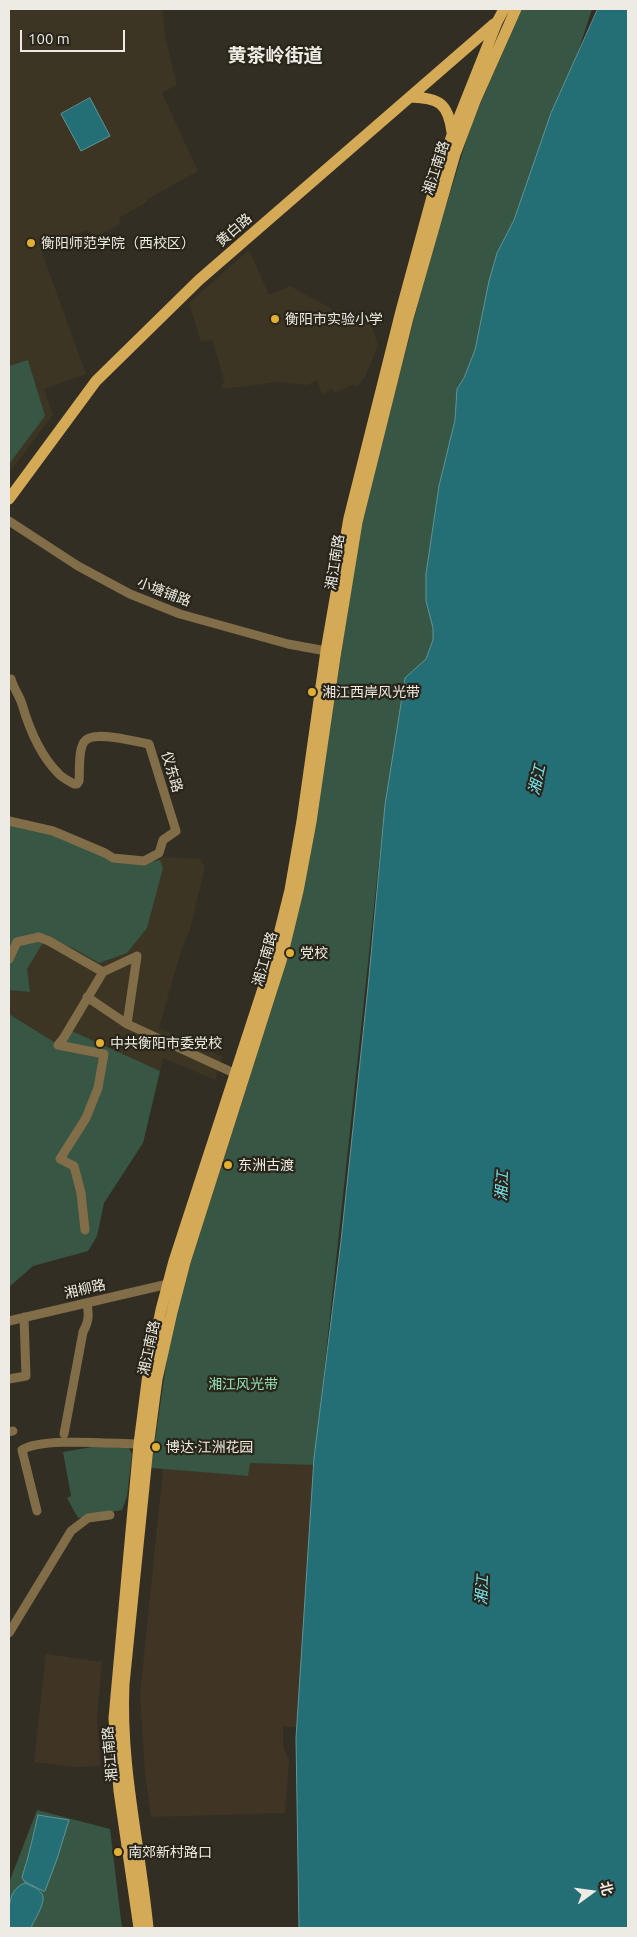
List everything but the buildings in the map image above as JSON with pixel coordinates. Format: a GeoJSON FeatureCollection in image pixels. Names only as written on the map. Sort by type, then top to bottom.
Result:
{"type":"FeatureCollection","features":[{"type":"Feature","properties":{"kind":"main road","name":"黄白路"},"geometry":{"type":"LineString","coordinates":[[9,499],[96,382],[198,280],[497,22],[511,12]]}},
{"type":"Feature","properties":{"kind":"main road","name":"湘江南路"},"geometry":{"type":"LineString","coordinates":[[148,1928],[128,1789],[122,1717],[148,1447],[157,1379],[185,1262],[281,961],[298,891],[357,522],[408,318],[455,154],[511,12]]}},
{"type":"Feature","properties":{"kind":"main road","name":"湘江南路"},"geometry":{"type":"LineString","coordinates":[[139,1928],[119,1791],[114,1718],[139,1444],[148,1374],[168,1284],[273,958],[290,890],[302,821],[326,651],[349,518],[429,207],[452,136],[497,22]]}},
{"type":"Feature","properties":{"kind":"main road"},"geometry":{"type":"LineString","coordinates":[[411,97],[430,98],[440,102],[450,116],[452,136]]}},
{"type":"Feature","properties":{"kind":"street","name":"小塘铺路"},"geometry":{"type":"LineString","coordinates":[[9,521],[78,566],[130,594],[180,614],[288,644],[326,651]]}},
{"type":"Feature","properties":{"kind":"street","name":"仪东路"},"geometry":{"type":"LineString","coordinates":[[9,679],[12,679],[13,687],[42,753],[58,774],[74,784],[79,781],[84,742],[90,737],[100,735],[149,744],[176,831],[164,840],[159,853],[144,861],[113,858],[53,832],[9,821]]}},
{"type":"Feature","properties":{"kind":"street"},"geometry":{"type":"LineString","coordinates":[[9,959],[17,942],[39,937],[103,972]]}},
{"type":"Feature","properties":{"kind":"street"},"geometry":{"type":"LineString","coordinates":[[86,1230],[81,1193],[74,1166],[60,1159],[86,1118],[98,1088],[104,1054],[58,1045],[64,1039],[103,972],[137,956],[127,1024]]}},
{"type":"Feature","properties":{"kind":"street"},"geometry":{"type":"LineString","coordinates":[[87,997],[127,1024],[236,1074]]}},
{"type":"Feature","properties":{"kind":"street","name":"湘柳路"},"geometry":{"type":"LineString","coordinates":[[9,1321],[168,1284]]}},
{"type":"Feature","properties":{"kind":"street"},"geometry":{"type":"LineString","coordinates":[[64,1434],[82,1332],[88,1324],[90,1315],[87,1303]]}},
{"type":"Feature","properties":{"kind":"street"},"geometry":{"type":"LineString","coordinates":[[9,1379],[26,1376],[27,1317]]}},
{"type":"Feature","properties":{"kind":"street"},"geometry":{"type":"LineString","coordinates":[[37,1511],[22,1450],[28,1446],[52,1444],[139,1444]]}},
{"type":"Feature","properties":{"kind":"street"},"geometry":{"type":"LineString","coordinates":[[9,1633],[72,1530],[88,1518],[110,1515]]}},
{"type":"Feature","properties":{"kind":"shaded area","name":"衡阳师范学院（西校区）"},"geometry":{"type":"Polygon","coordinates":[[[9,9],[163,9],[165,36],[177,85],[162,93],[198,171],[148,199],[147,202],[119,218],[120,224],[94,238],[88,230],[40,247],[86,374],[44,389],[53,415],[9,473],[9,9]]]}},
{"type":"Feature","properties":{"kind":"shaded area","name":"衡阳市实验小学"},"geometry":{"type":"Polygon","coordinates":[[[249,250],[269,295],[290,286],[345,316],[370,322],[378,345],[366,375],[358,387],[352,385],[334,393],[332,389],[322,394],[317,380],[308,385],[280,382],[223,389],[221,385],[225,384],[212,339],[201,342],[189,303],[249,250]]]}},
{"type":"Feature","properties":{"kind":"shaded area","name":"中共衡阳市委党校"},"geometry":{"type":"Polygon","coordinates":[[[9,823],[81,847],[150,862],[164,857],[200,859],[205,866],[190,930],[181,951],[159,1028],[223,1057],[215,1080],[163,1058],[143,1143],[104,1203],[97,1236],[88,1251],[33,1266],[9,1287],[9,823]]]}},
{"type":"Feature","properties":{"kind":"shaded area"},"geometry":{"type":"Polygon","coordinates":[[[249,1463],[314,1465],[297,1727],[283,1726],[283,1747],[289,1760],[285,1813],[151,1817],[145,1772],[140,1695],[163,1469],[248,1476],[249,1463]]]}},
{"type":"Feature","properties":{"kind":"shaded area"},"geometry":{"type":"Polygon","coordinates":[[[46,1654],[102,1662],[97,1718],[100,1766],[76,1767],[34,1762],[46,1654]]]}},
{"type":"Feature","properties":{"kind":"green space","name":"湘江风光带"},"geometry":{"type":"Polygon","coordinates":[[[522,9],[592,9],[576,58],[551,113],[514,220],[497,253],[489,281],[475,350],[464,378],[457,389],[455,420],[439,486],[426,574],[426,601],[433,628],[433,640],[426,659],[405,678],[385,805],[314,1465],[250,1463],[248,1476],[151,1468],[171,1331],[186,1277],[277,992],[337,681],[361,526],[379,454],[430,257],[472,122],[522,9]]]}},
{"type":"Feature","properties":{"kind":"green space"},"geometry":{"type":"Polygon","coordinates":[[[28,360],[45,416],[9,464],[9,366],[28,360]]]}},
{"type":"Feature","properties":{"kind":"green space"},"geometry":{"type":"Polygon","coordinates":[[[9,823],[54,834],[116,861],[143,863],[160,860],[163,868],[147,928],[127,953],[99,963],[47,936],[27,969],[30,992],[9,990],[9,823]]]}},
{"type":"Feature","properties":{"kind":"green space"},"geometry":{"type":"Polygon","coordinates":[[[9,1014],[57,1044],[65,1028],[160,1071],[143,1143],[104,1203],[97,1236],[88,1251],[33,1266],[9,1287],[9,1014]]]}},
{"type":"Feature","properties":{"kind":"green space"},"geometry":{"type":"Polygon","coordinates":[[[98,1446],[129,1448],[132,1454],[127,1496],[122,1510],[78,1518],[67,1498],[71,1496],[63,1452],[98,1446]]]}},
{"type":"Feature","properties":{"kind":"green space"},"geometry":{"type":"Polygon","coordinates":[[[37,1810],[110,1829],[122,1928],[9,1928],[9,1883],[37,1810]]]}},
{"type":"Feature","properties":{"kind":"water","name":"湘江"},"geometry":{"type":"Polygon","coordinates":[[[598,9],[628,9],[628,1928],[299,1928],[296,1738],[314,1458],[341,1241],[385,805],[405,678],[426,659],[433,640],[433,628],[426,601],[426,574],[439,486],[455,420],[457,389],[464,378],[475,350],[489,281],[497,253],[514,220],[551,113],[598,9]]]}},
{"type":"Feature","properties":{"kind":"water"},"geometry":{"type":"Polygon","coordinates":[[[90,98],[110,136],[81,151],[61,114],[90,98]]]}},
{"type":"Feature","properties":{"kind":"water"},"geometry":{"type":"Polygon","coordinates":[[[38,1815],[69,1820],[45,1891],[24,1881],[22,1877],[38,1815]]]}},
{"type":"Feature","properties":{"kind":"water"},"geometry":{"type":"Polygon","coordinates":[[[25,1883],[41,1892],[43,1897],[42,1906],[31,1928],[9,1928],[9,1909],[12,1896],[19,1886],[25,1883]]]}},
{"type":"Feature","properties":{"kind":"place","name":"衡阳师范学院（西校区）"},"geometry":{"type":"Point","coordinates":[31,243]}},
{"type":"Feature","properties":{"kind":"place","name":"衡阳市实验小学"},"geometry":{"type":"Point","coordinates":[275,319]}},
{"type":"Feature","properties":{"kind":"place","name":"湘江西岸风光带"},"geometry":{"type":"Point","coordinates":[312,692]}},
{"type":"Feature","properties":{"kind":"place","name":"党校"},"geometry":{"type":"Point","coordinates":[290,953]}},
{"type":"Feature","properties":{"kind":"place","name":"中共衡阳市委党校"},"geometry":{"type":"Point","coordinates":[100,1043]}},
{"type":"Feature","properties":{"kind":"place","name":"东洲古渡"},"geometry":{"type":"Point","coordinates":[228,1165]}},
{"type":"Feature","properties":{"kind":"place","name":"博达·江洲花园"},"geometry":{"type":"Point","coordinates":[156,1447]}},
{"type":"Feature","properties":{"kind":"place","name":"南郊新村路口"},"geometry":{"type":"Point","coordinates":[118,1852]}},
{"type":"Feature","properties":{"kind":"district","name":"黄茶岭街道"},"geometry":{"type":"Point","coordinates":[275,56]}}]}
